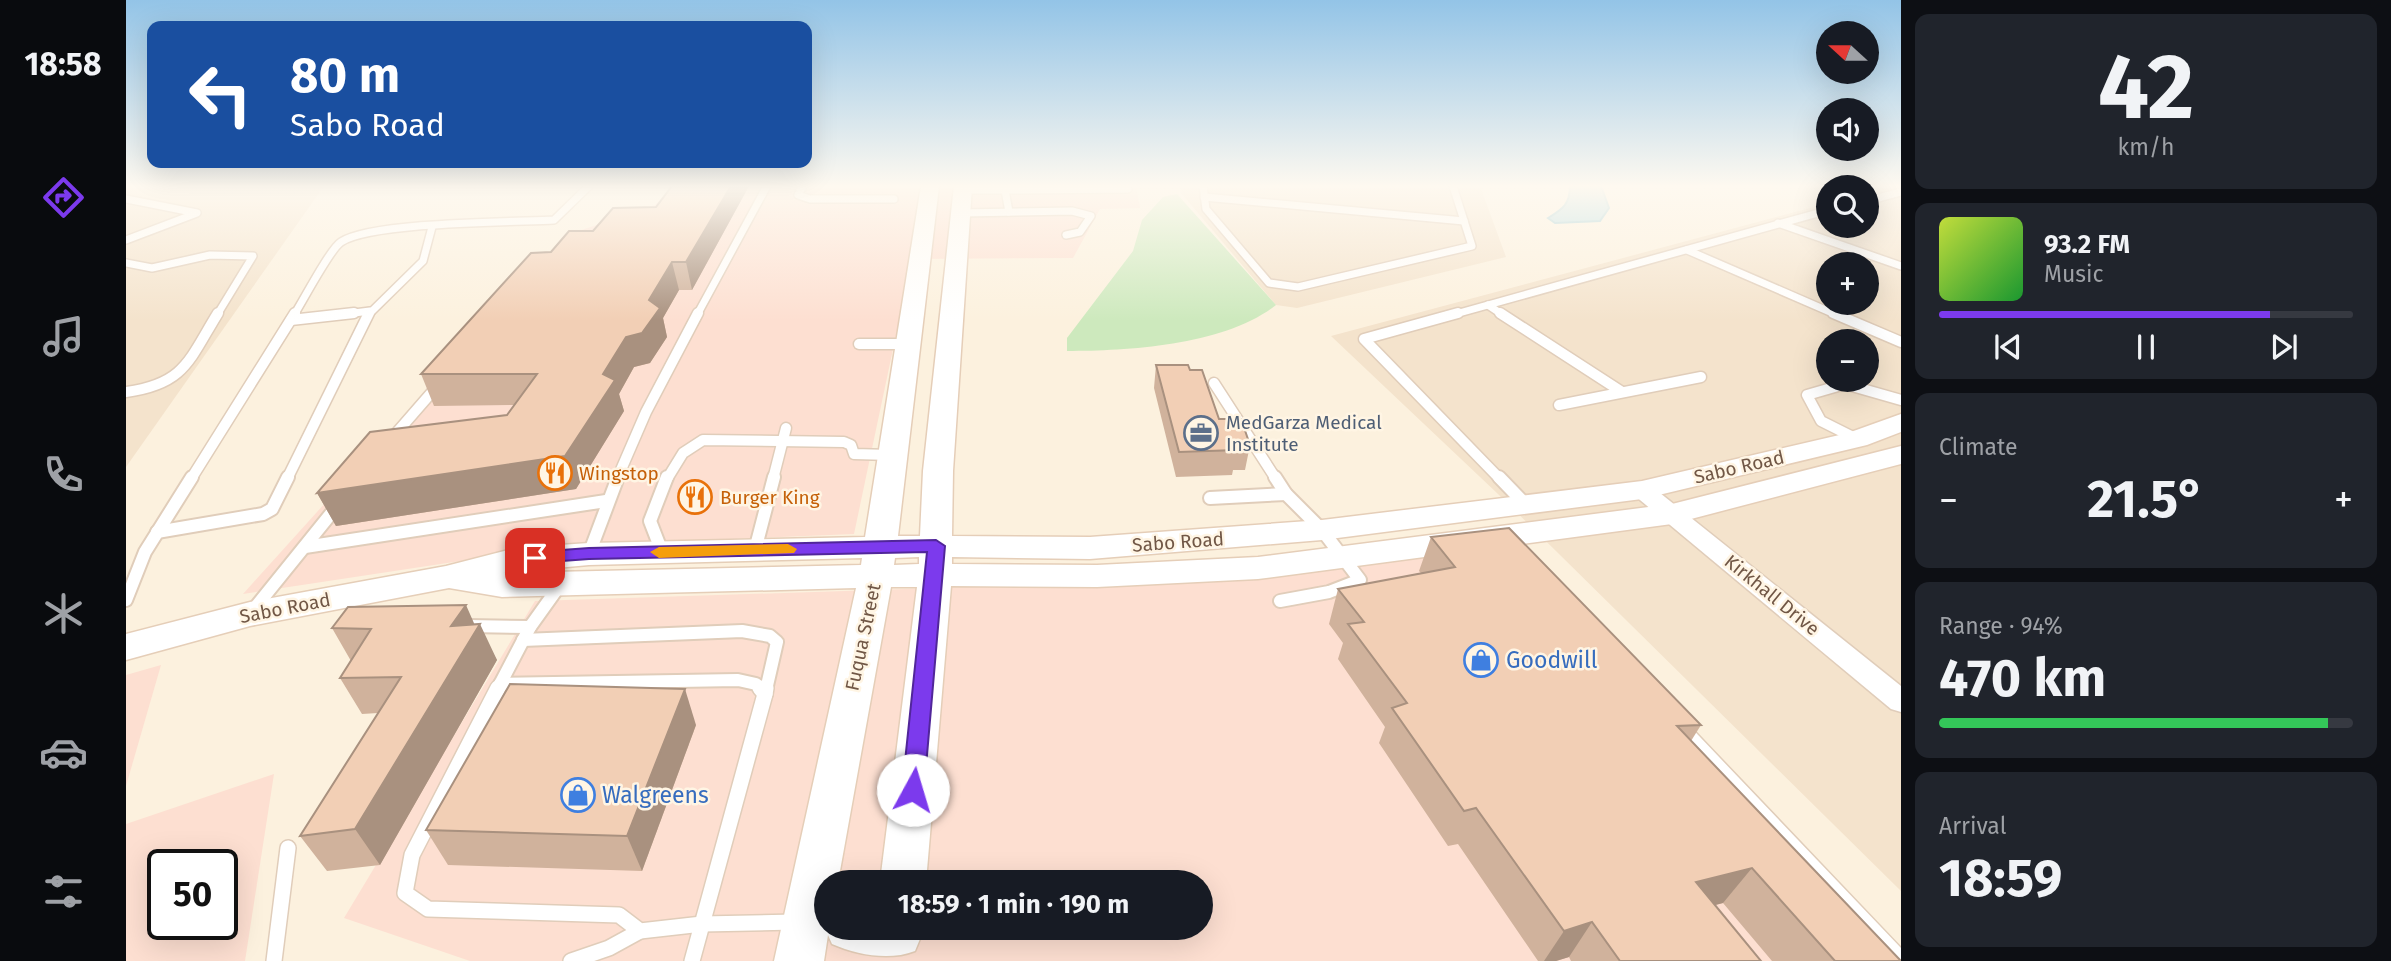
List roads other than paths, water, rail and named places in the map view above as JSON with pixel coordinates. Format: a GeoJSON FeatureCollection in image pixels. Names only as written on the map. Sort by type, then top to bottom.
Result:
{"type":"FeatureCollection","features":[{"type":"Feature","properties":{"kind":"street","name":"Fuqua Street"},"geometry":{"type":"LineString","coordinates":[[830,870],[911,344],[925,231]]}},
{"type":"Feature","properties":{"kind":"street"},"geometry":{"type":"LineString","coordinates":[[905,870],[936,560],[938,471],[959,231]]}},
{"type":"Feature","properties":{"kind":"street"},"geometry":{"type":"LineString","coordinates":[[911,344],[949,343]]}},
{"type":"Feature","properties":{"kind":"street","name":"Sabo Road"},"geometry":{"type":"LineString","coordinates":[[446,577],[502,585],[561,584],[936,560],[1322,530],[1642,490],[1857,439],[1901,422]]}},
{"type":"Feature","properties":{"kind":"street"},"geometry":{"type":"LineString","coordinates":[[1857,439],[1899,458]]}},
{"type":"Feature","properties":{"kind":"street","name":"Sabo Road"},"geometry":{"type":"LineString","coordinates":[[936,560],[1110,575],[1258,568],[1345,556],[1507,545],[1672,513],[1899,458]]}},
{"type":"Feature","properties":{"kind":"street","name":"Kirkhall Drive"},"geometry":{"type":"LineString","coordinates":[[1642,490],[1901,701]]}},
{"type":"Feature","properties":{"kind":"street","name":"Sabo Road"},"geometry":{"type":"LineString","coordinates":[[126,647],[250,614],[355,600],[516,559],[589,554],[755,550],[878,562]]}},
{"type":"Feature","properties":{"kind":"lane"},"geometry":{"type":"LineString","coordinates":[[126,240],[151,231]]}},
{"type":"Feature","properties":{"kind":"lane"},"geometry":{"type":"LineString","coordinates":[[126,600],[145,552],[339,243],[366,233],[390,231]]}},
{"type":"Feature","properties":{"kind":"lane"},"geometry":{"type":"LineString","coordinates":[[157,533],[263,514],[272,509],[370,311],[423,261],[431,231]]}},
{"type":"Feature","properties":{"kind":"lane"},"geometry":{"type":"LineString","coordinates":[[589,554],[606,501],[637,429],[743,231]]}},
{"type":"Feature","properties":{"kind":"lane"},"geometry":{"type":"LineString","coordinates":[[1066,235],[1081,231]]}},
{"type":"Feature","properties":{"kind":"lane"},"geometry":{"type":"LineString","coordinates":[[1225,231],[1269,283],[1298,286],[1472,246],[1467,231]]}},
{"type":"Feature","properties":{"kind":"lane"},"geometry":{"type":"LineString","coordinates":[[1526,505],[1364,339],[1752,231]]}},
{"type":"Feature","properties":{"kind":"lane"},"geometry":{"type":"LineString","coordinates":[[1800,231],[1901,266]]}},
{"type":"Feature","properties":{"kind":"lane"},"geometry":{"type":"LineString","coordinates":[[1687,250],[1901,342]]}},
{"type":"Feature","properties":{"kind":"lane"},"geometry":{"type":"LineString","coordinates":[[126,263],[152,268],[210,255],[253,256],[181,373],[154,388],[126,392]]}},
{"type":"Feature","properties":{"kind":"lane"},"geometry":{"type":"LineString","coordinates":[[1488,305],[1622,392]]}},
{"type":"Feature","properties":{"kind":"lane"},"geometry":{"type":"LineString","coordinates":[[291,320],[370,311]]}},
{"type":"Feature","properties":{"kind":"lane"},"geometry":{"type":"LineString","coordinates":[[859,344],[911,344]]}},
{"type":"Feature","properties":{"kind":"lane"},"geometry":{"type":"LineString","coordinates":[[389,442],[450,371]]}},
{"type":"Feature","properties":{"kind":"lane"},"geometry":{"type":"LineString","coordinates":[[1559,405],[1702,377]]}},
{"type":"Feature","properties":{"kind":"lane"},"geometry":{"type":"LineString","coordinates":[[1214,383],[1286,494],[1345,556],[1360,580],[1329,592],[1280,601]]}},
{"type":"Feature","properties":{"kind":"lane"},"geometry":{"type":"LineString","coordinates":[[1857,439],[1821,421],[1807,395],[1844,384],[1901,400]]}},
{"type":"Feature","properties":{"kind":"lane"},"geometry":{"type":"LineString","coordinates":[[755,550],[786,428]]}},
{"type":"Feature","properties":{"kind":"lane"},"geometry":{"type":"LineString","coordinates":[[662,552],[650,521],[673,465],[684,448],[703,440],[844,442],[851,445],[854,454],[894,455]]}},
{"type":"Feature","properties":{"kind":"lane"},"geometry":{"type":"LineString","coordinates":[[250,614],[348,492]]}},
{"type":"Feature","properties":{"kind":"lane"},"geometry":{"type":"LineString","coordinates":[[1210,498],[1286,494]]}},
{"type":"Feature","properties":{"kind":"lane"},"geometry":{"type":"LineString","coordinates":[[305,547],[606,501]]}},
{"type":"Feature","properties":{"kind":"lane"},"geometry":{"type":"LineString","coordinates":[[561,584],[527,633],[412,855],[405,893],[428,909],[619,915],[640,931]]}},
{"type":"Feature","properties":{"kind":"lane"},"geometry":{"type":"LineString","coordinates":[[452,626],[527,633],[742,631],[770,636],[777,642],[692,961]]}},
{"type":"Feature","properties":{"kind":"lane"},"geometry":{"type":"LineString","coordinates":[[500,684],[738,680],[756,684],[765,694]]}},
{"type":"Feature","properties":{"kind":"lane"},"geometry":{"type":"LineString","coordinates":[[1669,715],[1901,959]]}},
{"type":"Feature","properties":{"kind":"lane"},"geometry":{"type":"LineString","coordinates":[[274,961],[288,848]]}},
{"type":"Feature","properties":{"kind":"lane"},"geometry":{"type":"LineString","coordinates":[[571,961],[609,947],[640,931],[702,924],[814,933]]}},
{"type":"Feature","properties":{"kind":"place","name":"MedGarza Medical Institute"},"geometry":{"type":"Point","coordinates":[1201,433]}},
{"type":"Feature","properties":{"kind":"place","name":"Wingstop"},"geometry":{"type":"Point","coordinates":[555,473]}},
{"type":"Feature","properties":{"kind":"place","name":"Burger King"},"geometry":{"type":"Point","coordinates":[695,497]}},
{"type":"Feature","properties":{"kind":"place","name":"Goodwill"},"geometry":{"type":"Point","coordinates":[1481,660]}},
{"type":"Feature","properties":{"kind":"place","name":"Walgreens"},"geometry":{"type":"Point","coordinates":[578,795]}}]}
